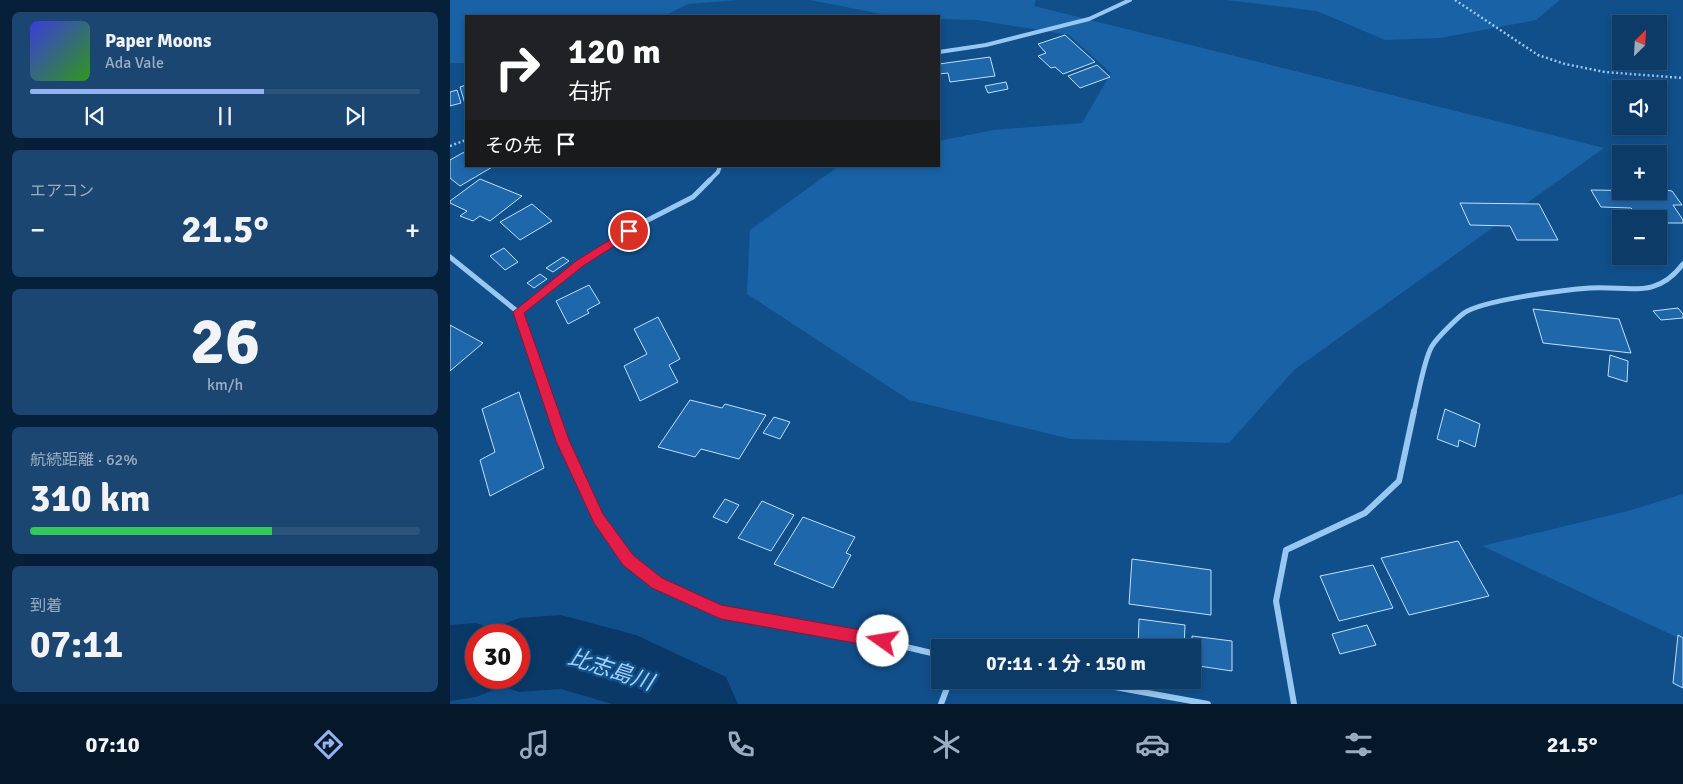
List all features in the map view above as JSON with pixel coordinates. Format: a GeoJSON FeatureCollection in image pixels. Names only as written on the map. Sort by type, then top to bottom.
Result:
{"type":"FeatureCollection","features":[{"type":"Feature","properties":{"kind":"street"},"geometry":{"type":"LineString","coordinates":[[940,52],[986,45],[1089,19],[1130,0]]}},
{"type":"Feature","properties":{"kind":"street"},"geometry":{"type":"LineString","coordinates":[[518,312],[580,264],[646,220],[693,197],[718,172],[720,167]]}},
{"type":"Feature","properties":{"kind":"street"},"geometry":{"type":"LineString","coordinates":[[450,257],[518,312],[563,441],[598,518],[628,560],[657,583],[721,612],[864,636],[931,653]]}},
{"type":"Feature","properties":{"kind":"street"},"geometry":{"type":"LineString","coordinates":[[1294,704],[1276,601],[1286,550],[1365,512],[1399,481],[1420,385],[1432,346],[1464,313],[1488,303],[1591,288],[1634,290],[1656,286],[1674,276],[1683,264]]}},
{"type":"Feature","properties":{"kind":"street"},"geometry":{"type":"LineString","coordinates":[[942,703],[947,689]]}},
{"type":"Feature","properties":{"kind":"street"},"geometry":{"type":"LineString","coordinates":[[1126,689],[1208,704]]}},
{"type":"Feature","properties":{"kind":"path"},"geometry":{"type":"LineString","coordinates":[[1455,0],[1538,55],[1565,64],[1605,72],[1683,78]]}},
{"type":"Feature","properties":{"kind":"path"},"geometry":{"type":"LineString","coordinates":[[450,146],[465,140]]}},
{"type":"Feature","properties":{"kind":"shaded area"},"geometry":{"type":"Polygon","coordinates":[[[450,0],[739,0],[688,4],[666,15],[465,15],[465,63],[450,63],[450,0]]]}},
{"type":"Feature","properties":{"kind":"shaded area"},"geometry":{"type":"Polygon","coordinates":[[[810,0],[1036,0],[1034,6],[1604,148],[1294,370],[1229,443],[1071,439],[909,400],[747,294],[750,230],[838,167],[940,167],[940,141],[993,130],[1082,123],[1111,73],[1069,35],[977,20],[940,19],[940,15],[886,15],[810,0]]]}},
{"type":"Feature","properties":{"kind":"shaded area"},"geometry":{"type":"Polygon","coordinates":[[[1226,0],[1560,0],[1536,20],[1440,38],[1385,40],[1317,11],[1226,0]]]}},
{"type":"Feature","properties":{"kind":"shaded area"},"geometry":{"type":"Polygon","coordinates":[[[1683,494],[1683,640],[1482,546],[1628,511],[1683,494]]]}},
{"type":"Feature","properties":{"kind":"building"},"geometry":{"type":"Polygon","coordinates":[[[1065,35],[1095,62],[1063,74],[1055,67],[1051,68],[1038,56],[1046,53],[1038,44],[1065,35]]]}},
{"type":"Feature","properties":{"kind":"building"},"geometry":{"type":"Polygon","coordinates":[[[990,57],[995,76],[950,82],[948,73],[940,74],[940,64],[990,57]]]}},
{"type":"Feature","properties":{"kind":"building"},"geometry":{"type":"Polygon","coordinates":[[[1097,65],[1110,77],[1080,88],[1068,76],[1097,65]]]}},
{"type":"Feature","properties":{"kind":"building"},"geometry":{"type":"Polygon","coordinates":[[[1006,82],[1008,89],[988,93],[985,86],[1006,82]]]}},
{"type":"Feature","properties":{"kind":"building"},"geometry":{"type":"Polygon","coordinates":[[[465,85],[465,104],[460,87],[465,85]]]}},
{"type":"Feature","properties":{"kind":"building"},"geometry":{"type":"Polygon","coordinates":[[[457,90],[461,103],[450,106],[450,92],[457,90]]]}},
{"type":"Feature","properties":{"kind":"building"},"geometry":{"type":"Polygon","coordinates":[[[465,152],[465,167],[492,167],[460,186],[450,178],[450,160],[465,152]]]}},
{"type":"Feature","properties":{"kind":"building"},"geometry":{"type":"Polygon","coordinates":[[[480,179],[522,196],[490,221],[480,216],[473,221],[460,216],[467,211],[450,203],[450,201],[480,179]]]}},
{"type":"Feature","properties":{"kind":"building"},"geometry":{"type":"Polygon","coordinates":[[[1591,190],[1612,190],[1612,200],[1667,200],[1667,190],[1672,191],[1682,205],[1673,205],[1683,223],[1667,223],[1667,210],[1633,210],[1631,208],[1601,207],[1591,190]]]}},
{"type":"Feature","properties":{"kind":"building"},"geometry":{"type":"Polygon","coordinates":[[[1460,203],[1539,204],[1558,240],[1517,240],[1510,226],[1470,225],[1460,203]]]}},
{"type":"Feature","properties":{"kind":"building"},"geometry":{"type":"Polygon","coordinates":[[[532,204],[552,221],[520,240],[500,222],[532,204]]]}},
{"type":"Feature","properties":{"kind":"building"},"geometry":{"type":"Polygon","coordinates":[[[504,248],[518,262],[505,270],[490,256],[504,248]]]}},
{"type":"Feature","properties":{"kind":"building"},"geometry":{"type":"Polygon","coordinates":[[[563,257],[569,261],[553,272],[546,268],[563,257]]]}},
{"type":"Feature","properties":{"kind":"building"},"geometry":{"type":"Polygon","coordinates":[[[540,274],[547,279],[534,288],[527,283],[540,274]]]}},
{"type":"Feature","properties":{"kind":"building"},"geometry":{"type":"Polygon","coordinates":[[[589,285],[600,303],[587,310],[589,313],[568,324],[556,301],[589,285]]]}},
{"type":"Feature","properties":{"kind":"building"},"geometry":{"type":"Polygon","coordinates":[[[1678,308],[1683,314],[1683,318],[1661,320],[1653,311],[1678,308]]]}},
{"type":"Feature","properties":{"kind":"building"},"geometry":{"type":"Polygon","coordinates":[[[1533,309],[1619,319],[1631,353],[1543,343],[1533,309]]]}},
{"type":"Feature","properties":{"kind":"building"},"geometry":{"type":"Polygon","coordinates":[[[658,317],[680,359],[669,365],[678,382],[640,401],[624,366],[647,354],[634,329],[658,317]]]}},
{"type":"Feature","properties":{"kind":"building"},"geometry":{"type":"Polygon","coordinates":[[[450,325],[483,343],[450,371],[450,325]]]}},
{"type":"Feature","properties":{"kind":"building"},"geometry":{"type":"Polygon","coordinates":[[[1610,355],[1628,361],[1627,382],[1608,376],[1610,355]]]}},
{"type":"Feature","properties":{"kind":"building"},"geometry":{"type":"Polygon","coordinates":[[[519,392],[544,468],[490,496],[480,460],[495,452],[482,409],[519,392]]]}},
{"type":"Feature","properties":{"kind":"building"},"geometry":{"type":"Polygon","coordinates":[[[690,400],[722,408],[725,404],[766,415],[739,459],[701,449],[695,457],[658,447],[690,400]]]}},
{"type":"Feature","properties":{"kind":"building"},"geometry":{"type":"Polygon","coordinates":[[[1445,409],[1480,424],[1475,447],[1459,440],[1458,447],[1437,439],[1445,409]]]}},
{"type":"Feature","properties":{"kind":"building"},"geometry":{"type":"Polygon","coordinates":[[[774,417],[790,422],[780,439],[763,433],[774,417]]]}},
{"type":"Feature","properties":{"kind":"building"},"geometry":{"type":"Polygon","coordinates":[[[725,499],[739,505],[727,523],[713,517],[725,499]]]}},
{"type":"Feature","properties":{"kind":"building"},"geometry":{"type":"Polygon","coordinates":[[[762,501],[794,515],[771,551],[738,538],[762,501]]]}},
{"type":"Feature","properties":{"kind":"building"},"geometry":{"type":"Polygon","coordinates":[[[803,517],[855,537],[846,553],[851,555],[833,588],[774,564],[803,517]]]}},
{"type":"Feature","properties":{"kind":"building"},"geometry":{"type":"Polygon","coordinates":[[[1458,541],[1489,596],[1409,615],[1381,558],[1458,541]]]}},
{"type":"Feature","properties":{"kind":"building"},"geometry":{"type":"Polygon","coordinates":[[[1132,559],[1211,570],[1211,615],[1129,604],[1132,559]]]}},
{"type":"Feature","properties":{"kind":"building"},"geometry":{"type":"Polygon","coordinates":[[[1373,565],[1393,608],[1339,621],[1320,576],[1373,565]]]}},
{"type":"Feature","properties":{"kind":"building"},"geometry":{"type":"Polygon","coordinates":[[[1139,619],[1185,625],[1184,639],[1138,639],[1139,619]]]}},
{"type":"Feature","properties":{"kind":"building"},"geometry":{"type":"Polygon","coordinates":[[[1367,625],[1376,645],[1340,654],[1332,634],[1367,625]]]}},
{"type":"Feature","properties":{"kind":"building"},"geometry":{"type":"Polygon","coordinates":[[[1678,635],[1683,638],[1683,688],[1673,683],[1678,635]]]}},
{"type":"Feature","properties":{"kind":"building"},"geometry":{"type":"Polygon","coordinates":[[[1192,636],[1232,641],[1232,671],[1201,666],[1201,639],[1192,639],[1192,636]]]}},
{"type":"Feature","properties":{"kind":"waterway","name":"比志島川"},"geometry":{"type":"LineString","coordinates":[[530,654],[561,652],[636,673],[699,704]]}},
{"type":"Feature","properties":{"kind":"waterway","name":"比志島川"},"geometry":{"type":"LineString","coordinates":[[450,663],[465,661]]}},
{"type":"Feature","properties":{"kind":"route"},"geometry":{"type":"LineString","coordinates":[[629,231],[580,264],[518,312],[563,441],[598,518],[628,560],[657,583],[683,596],[721,612],[864,636],[883,641]]}}]}
